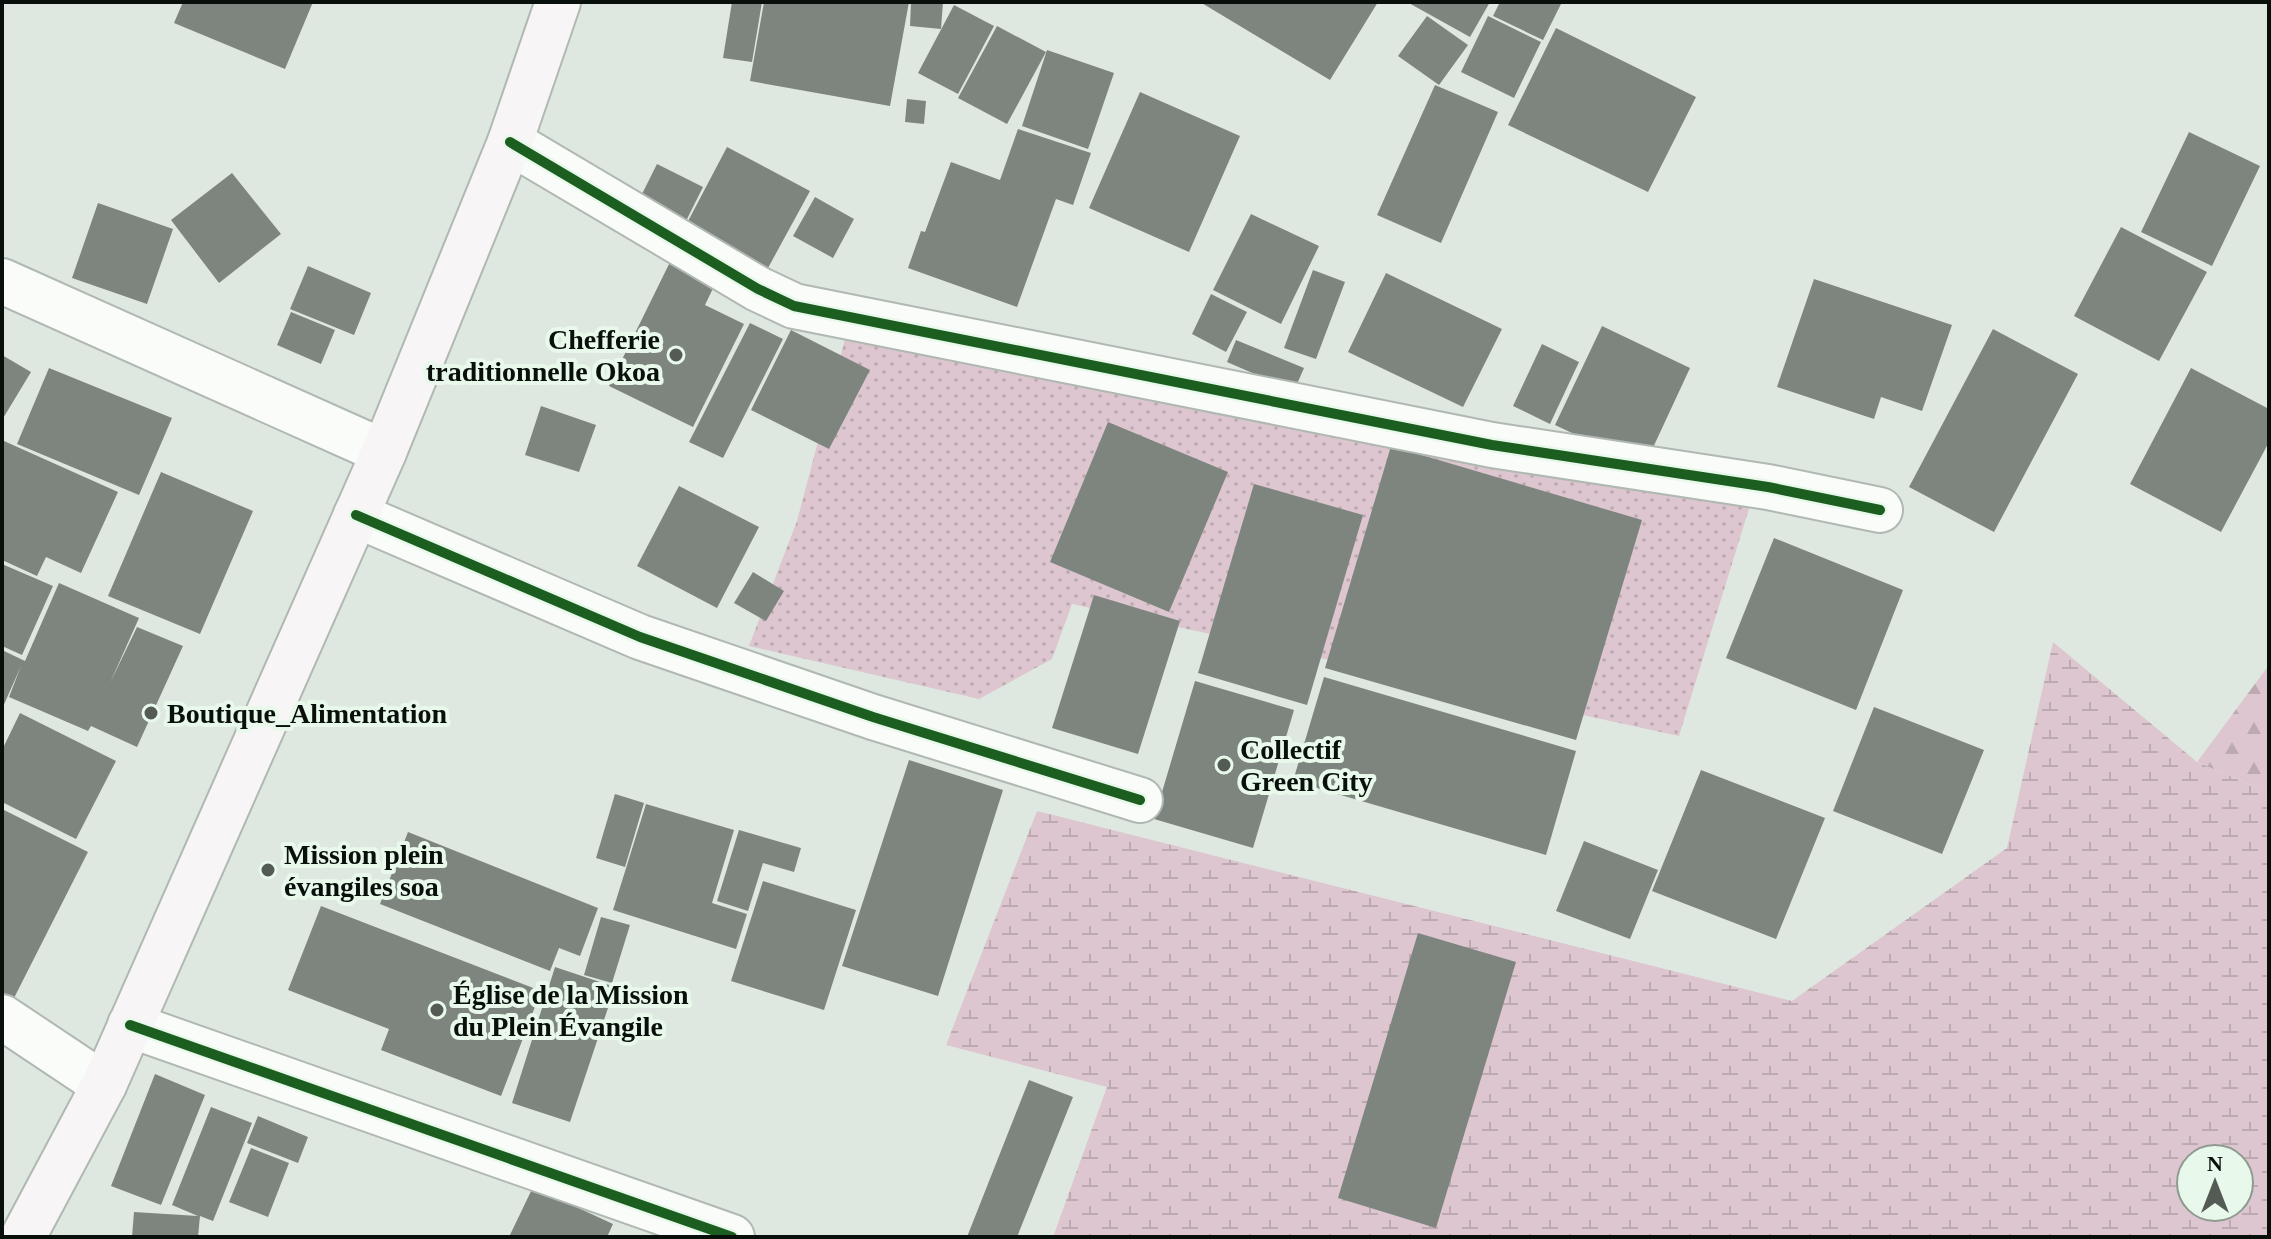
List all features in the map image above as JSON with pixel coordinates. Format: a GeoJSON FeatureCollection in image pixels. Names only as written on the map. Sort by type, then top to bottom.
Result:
{"type":"FeatureCollection","features":[{"type":"Feature","properties":{"kind":"main road"},"geometry":{"type":"LineString","coordinates":[[29,1235],[104,1085],[384,452],[510,142],[558,2]]}},
{"type":"Feature","properties":{"kind":"street"},"geometry":{"type":"LineString","coordinates":[[510,142],[758,289],[794,306],[1492,445],[1768,487],[1880,510]]}},
{"type":"Feature","properties":{"kind":"street"},"geometry":{"type":"LineString","coordinates":[[2,281],[384,452]]}},
{"type":"Feature","properties":{"kind":"street"},"geometry":{"type":"LineString","coordinates":[[356,515],[640,637],[873,717],[1140,800]]}},
{"type":"Feature","properties":{"kind":"street"},"geometry":{"type":"LineString","coordinates":[[2,1017],[104,1085]]}},
{"type":"Feature","properties":{"kind":"street"},"geometry":{"type":"LineString","coordinates":[[130,1025],[732,1237]]}},
{"type":"Feature","properties":{"kind":"green space"},"geometry":{"type":"Polygon","coordinates":[[[850,320],[1755,489],[1679,736],[1072,604],[1052,659],[979,699],[749,646],[797,521],[850,320]]]}},
{"type":"Feature","properties":{"kind":"green space"},"geometry":{"type":"Polygon","coordinates":[[[2053,642],[2197,762],[2269,793],[2269,1237],[1053,1237],[1107,1087],[946,1045],[1037,811],[1792,1001],[2007,848],[2053,642]]]}},
{"type":"Feature","properties":{"kind":"green space"},"geometry":{"type":"Polygon","coordinates":[[[2269,665],[2269,793],[2197,762],[2269,665]]]}},
{"type":"Feature","properties":{"kind":"building"},"geometry":{"type":"Polygon","coordinates":[[[183,2],[313,2],[285,69],[174,23],[183,2]]]}},
{"type":"Feature","properties":{"kind":"building"},"geometry":{"type":"Polygon","coordinates":[[[732,2],[762,2],[752,62],[723,58],[732,2]]]}},
{"type":"Feature","properties":{"kind":"building"},"geometry":{"type":"Polygon","coordinates":[[[764,2],[909,2],[890,106],[750,81],[764,2]]]}},
{"type":"Feature","properties":{"kind":"building"},"geometry":{"type":"Polygon","coordinates":[[[911,2],[943,2],[941,29],[910,26],[911,2]]]}},
{"type":"Feature","properties":{"kind":"building"},"geometry":{"type":"Polygon","coordinates":[[[1200,2],[1378,2],[1330,80],[1200,2]]]}},
{"type":"Feature","properties":{"kind":"building"},"geometry":{"type":"Polygon","coordinates":[[[1407,2],[1490,2],[1470,37],[1407,2]]]}},
{"type":"Feature","properties":{"kind":"building"},"geometry":{"type":"Polygon","coordinates":[[[1500,2],[1562,2],[1543,40],[1493,16],[1500,2]]]}},
{"type":"Feature","properties":{"kind":"building"},"geometry":{"type":"Polygon","coordinates":[[[954,5],[994,26],[958,94],[918,73],[954,5]]]}},
{"type":"Feature","properties":{"kind":"building"},"geometry":{"type":"Polygon","coordinates":[[[1427,16],[1468,45],[1439,85],[1398,56],[1427,16]]]}},
{"type":"Feature","properties":{"kind":"building"},"geometry":{"type":"Polygon","coordinates":[[[1488,16],[1541,42],[1514,98],[1461,72],[1488,16]]]}},
{"type":"Feature","properties":{"kind":"building"},"geometry":{"type":"Polygon","coordinates":[[[997,26],[1046,52],[1007,124],[958,98],[997,26]]]}},
{"type":"Feature","properties":{"kind":"building"},"geometry":{"type":"Polygon","coordinates":[[[1556,28],[1696,97],[1648,192],[1508,125],[1556,28]]]}},
{"type":"Feature","properties":{"kind":"building"},"geometry":{"type":"Polygon","coordinates":[[[1047,50],[1114,73],[1088,149],[1022,126],[1047,50]]]}},
{"type":"Feature","properties":{"kind":"building"},"geometry":{"type":"Polygon","coordinates":[[[1435,85],[1498,112],[1441,243],[1377,215],[1435,85]]]}},
{"type":"Feature","properties":{"kind":"building"},"geometry":{"type":"Polygon","coordinates":[[[1140,92],[1240,136],[1189,252],[1089,208],[1140,92]]]}},
{"type":"Feature","properties":{"kind":"building"},"geometry":{"type":"Polygon","coordinates":[[[907,99],[926,101],[924,124],[905,122],[907,99]]]}},
{"type":"Feature","properties":{"kind":"building"},"geometry":{"type":"Polygon","coordinates":[[[1018,129],[1091,153],[1073,205],[1056,199],[1017,307],[908,268],[951,162],[1000,180],[1018,129]]]}},
{"type":"Feature","properties":{"kind":"building"},"geometry":{"type":"Polygon","coordinates":[[[2189,132],[2260,166],[2212,266],[2141,232],[2189,132]]]}},
{"type":"Feature","properties":{"kind":"building"},"geometry":{"type":"Polygon","coordinates":[[[727,147],[810,191],[768,268],[686,225],[727,147]]]}},
{"type":"Feature","properties":{"kind":"building"},"geometry":{"type":"Polygon","coordinates":[[[657,164],[703,187],[683,227],[637,204],[657,164]]]}},
{"type":"Feature","properties":{"kind":"building"},"geometry":{"type":"Polygon","coordinates":[[[232,173],[281,234],[219,283],[171,220],[232,173]]]}},
{"type":"Feature","properties":{"kind":"building"},"geometry":{"type":"Polygon","coordinates":[[[815,197],[854,219],[833,258],[793,236],[815,197]]]}},
{"type":"Feature","properties":{"kind":"building"},"geometry":{"type":"Polygon","coordinates":[[[98,203],[173,229],[147,304],[72,278],[98,203]]]}},
{"type":"Feature","properties":{"kind":"building"},"geometry":{"type":"Polygon","coordinates":[[[1251,214],[1319,246],[1281,324],[1213,290],[1251,214]]]}},
{"type":"Feature","properties":{"kind":"building"},"geometry":{"type":"Polygon","coordinates":[[[2121,227],[2207,272],[2159,361],[2074,316],[2121,227]]]}},
{"type":"Feature","properties":{"kind":"building","name":"Chefferie traditionnelle Okoa"},"geometry":{"type":"Polygon","coordinates":[[[672,258],[717,280],[705,305],[744,324],[693,427],[609,386],[672,258]]]}},
{"type":"Feature","properties":{"kind":"building"},"geometry":{"type":"Polygon","coordinates":[[[308,266],[371,293],[354,335],[290,309],[308,266]]]}},
{"type":"Feature","properties":{"kind":"building"},"geometry":{"type":"Polygon","coordinates":[[[1313,270],[1345,282],[1316,359],[1284,348],[1313,270]]]}},
{"type":"Feature","properties":{"kind":"building"},"geometry":{"type":"Polygon","coordinates":[[[1386,273],[1502,329],[1463,407],[1348,352],[1386,273]]]}},
{"type":"Feature","properties":{"kind":"building"},"geometry":{"type":"Polygon","coordinates":[[[1814,279],[1952,325],[1922,411],[1881,397],[1874,419],[1777,387],[1814,279]]]}},
{"type":"Feature","properties":{"kind":"building"},"geometry":{"type":"Polygon","coordinates":[[[1211,294],[1247,312],[1226,352],[1192,334],[1211,294]]]}},
{"type":"Feature","properties":{"kind":"building"},"geometry":{"type":"Polygon","coordinates":[[[291,312],[335,330],[321,364],[277,345],[291,312]]]}},
{"type":"Feature","properties":{"kind":"building"},"geometry":{"type":"Polygon","coordinates":[[[750,323],[783,339],[723,458],[689,442],[750,323]]]}},
{"type":"Feature","properties":{"kind":"building"},"geometry":{"type":"Polygon","coordinates":[[[1602,326],[1690,368],[1644,467],[1555,425],[1602,326]]]}},
{"type":"Feature","properties":{"kind":"building"},"geometry":{"type":"Polygon","coordinates":[[[1993,329],[2078,374],[1994,532],[1909,487],[1993,329]]]}},
{"type":"Feature","properties":{"kind":"building"},"geometry":{"type":"Polygon","coordinates":[[[791,330],[870,370],[829,449],[751,410],[791,330]]]}},
{"type":"Feature","properties":{"kind":"building"},"geometry":{"type":"Polygon","coordinates":[[[1236,340],[1304,368],[1294,391],[1227,362],[1236,340]]]}},
{"type":"Feature","properties":{"kind":"building"},"geometry":{"type":"Polygon","coordinates":[[[1542,344],[1579,362],[1550,424],[1513,406],[1542,344]]]}},
{"type":"Feature","properties":{"kind":"building"},"geometry":{"type":"Polygon","coordinates":[[[2,355],[31,372],[2,420],[2,355]]]}},
{"type":"Feature","properties":{"kind":"building"},"geometry":{"type":"Polygon","coordinates":[[[49,368],[172,418],[139,495],[17,444],[49,368]]]}},
{"type":"Feature","properties":{"kind":"building"},"geometry":{"type":"Polygon","coordinates":[[[2191,368],[2269,409],[2269,442],[2221,532],[2130,484],[2191,368]]]}},
{"type":"Feature","properties":{"kind":"building"},"geometry":{"type":"Polygon","coordinates":[[[541,406],[596,425],[579,472],[525,455],[541,406]]]}},
{"type":"Feature","properties":{"kind":"building"},"geometry":{"type":"Polygon","coordinates":[[[1108,422],[1228,472],[1169,612],[1050,562],[1108,422]]]}},
{"type":"Feature","properties":{"kind":"building"},"geometry":{"type":"Polygon","coordinates":[[[4,441],[118,492],[81,573],[46,557],[37,576],[2,560],[4,441]]]}},
{"type":"Feature","properties":{"kind":"building"},"geometry":{"type":"Polygon","coordinates":[[[1391,446],[1642,520],[1576,740],[1325,668],[1391,446]]]}},
{"type":"Feature","properties":{"kind":"building"},"geometry":{"type":"Polygon","coordinates":[[[161,472],[253,511],[200,634],[108,596],[161,472]]]}},
{"type":"Feature","properties":{"kind":"building"},"geometry":{"type":"Polygon","coordinates":[[[1254,484],[1363,515],[1307,705],[1198,673],[1254,484]]]}},
{"type":"Feature","properties":{"kind":"building"},"geometry":{"type":"Polygon","coordinates":[[[679,486],[759,527],[717,608],[637,566],[679,486]]]}},
{"type":"Feature","properties":{"kind":"building"},"geometry":{"type":"Polygon","coordinates":[[[1774,538],[1903,590],[1856,710],[1726,658],[1774,538]]]}},
{"type":"Feature","properties":{"kind":"building"},"geometry":{"type":"Polygon","coordinates":[[[2,564],[53,586],[22,655],[2,646],[2,564]]]}},
{"type":"Feature","properties":{"kind":"building"},"geometry":{"type":"Polygon","coordinates":[[[753,572],[784,591],[766,621],[734,603],[753,572]]]}},
{"type":"Feature","properties":{"kind":"building"},"geometry":{"type":"Polygon","coordinates":[[[59,583],[139,618],[110,683],[137,627],[183,646],[137,747],[91,726],[88,731],[9,697],[21,666],[2,709],[2,650],[25,661],[59,583]]]}},
{"type":"Feature","properties":{"kind":"building"},"geometry":{"type":"Polygon","coordinates":[[[1094,595],[1180,621],[1138,754],[1052,728],[1094,595]]]}},
{"type":"Feature","properties":{"kind":"building"},"geometry":{"type":"Polygon","coordinates":[[[1324,677],[1576,751],[1546,855],[1293,781],[1324,677]]]}},
{"type":"Feature","properties":{"kind":"building","name":"Collectif Green City"},"geometry":{"type":"Polygon","coordinates":[[[1195,681],[1294,710],[1253,848],[1154,819],[1195,681]]]}},
{"type":"Feature","properties":{"kind":"building"},"geometry":{"type":"Polygon","coordinates":[[[1874,707],[1984,750],[1942,854],[1833,811],[1874,707]]]}},
{"type":"Feature","properties":{"kind":"building"},"geometry":{"type":"Polygon","coordinates":[[[20,713],[116,761],[76,839],[2,802],[2,750],[20,713]]]}},
{"type":"Feature","properties":{"kind":"building"},"geometry":{"type":"Polygon","coordinates":[[[909,760],[1003,790],[938,996],[842,966],[909,760]]]}},
{"type":"Feature","properties":{"kind":"building"},"geometry":{"type":"Polygon","coordinates":[[[1701,770],[1825,818],[1776,939],[1652,891],[1701,770]]]}},
{"type":"Feature","properties":{"kind":"building"},"geometry":{"type":"Polygon","coordinates":[[[615,794],[644,803],[625,867],[596,858],[615,794]]]}},
{"type":"Feature","properties":{"kind":"building"},"geometry":{"type":"Polygon","coordinates":[[[646,804],[734,830],[712,903],[747,914],[736,949],[613,910],[646,804]]]}},
{"type":"Feature","properties":{"kind":"building"},"geometry":{"type":"Polygon","coordinates":[[[2,809],[88,852],[14,998],[2,992],[2,809]]]}},
{"type":"Feature","properties":{"kind":"building"},"geometry":{"type":"Polygon","coordinates":[[[739,830],[801,848],[794,872],[763,863],[748,911],[717,901],[739,830]]]}},
{"type":"Feature","properties":{"kind":"building"},"geometry":{"type":"Polygon","coordinates":[[[408,832],[598,908],[580,956],[559,948],[550,971],[380,904],[408,832]]]}},
{"type":"Feature","properties":{"kind":"building"},"geometry":{"type":"Polygon","coordinates":[[[1584,841],[1658,870],[1630,939],[1556,911],[1584,841]]]}},
{"type":"Feature","properties":{"kind":"building"},"geometry":{"type":"Polygon","coordinates":[[[763,881],[856,910],[824,1010],[731,981],[763,881]]]}},
{"type":"Feature","properties":{"kind":"building","name":"Église de la Mission du Plein Évangile"},"geometry":{"type":"Polygon","coordinates":[[[321,906],[541,991],[501,1096],[381,1050],[389,1029],[288,990],[321,906]]]}},
{"type":"Feature","properties":{"kind":"building"},"geometry":{"type":"Polygon","coordinates":[[[601,917],[630,925],[612,983],[584,975],[601,917]]]}},
{"type":"Feature","properties":{"kind":"building"},"geometry":{"type":"Polygon","coordinates":[[[1418,933],[1516,962],[1436,1228],[1338,1198],[1418,933]]]}},
{"type":"Feature","properties":{"kind":"building"},"geometry":{"type":"Polygon","coordinates":[[[555,967],[615,987],[570,1122],[512,1103],[555,967]]]}},
{"type":"Feature","properties":{"kind":"building"},"geometry":{"type":"Polygon","coordinates":[[[155,1074],[205,1095],[161,1205],[111,1186],[155,1074]]]}},
{"type":"Feature","properties":{"kind":"building"},"geometry":{"type":"Polygon","coordinates":[[[1029,1080],[1073,1097],[1017,1237],[967,1237],[1029,1080]]]}},
{"type":"Feature","properties":{"kind":"building"},"geometry":{"type":"Polygon","coordinates":[[[211,1107],[252,1123],[213,1221],[200,1216],[198,1237],[132,1237],[134,1212],[198,1216],[172,1205],[211,1107]]]}},
{"type":"Feature","properties":{"kind":"building"},"geometry":{"type":"Polygon","coordinates":[[[258,1116],[308,1137],[298,1163],[247,1143],[258,1116]]]}},
{"type":"Feature","properties":{"kind":"building"},"geometry":{"type":"Polygon","coordinates":[[[251,1148],[289,1163],[268,1217],[229,1202],[251,1148]]]}},
{"type":"Feature","properties":{"kind":"building"},"geometry":{"type":"Polygon","coordinates":[[[533,1187],[613,1224],[607,1237],[509,1237],[533,1187]]]}},
{"type":"Feature","properties":{"kind":"cycle path"},"geometry":{"type":"LineString","coordinates":[[510,142],[758,289],[794,306],[1492,445],[1768,487],[1880,510]]}},
{"type":"Feature","properties":{"kind":"cycle path"},"geometry":{"type":"LineString","coordinates":[[356,515],[640,637],[873,717],[1140,800]]}},
{"type":"Feature","properties":{"kind":"cycle path"},"geometry":{"type":"LineString","coordinates":[[130,1025],[732,1237]]}},
{"type":"Feature","properties":{"kind":"place","name":"Chefferie traditionnelle Okoa"},"geometry":{"type":"Point","coordinates":[676,355]}},
{"type":"Feature","properties":{"kind":"place","name":"Boutique_Alimentation"},"geometry":{"type":"Point","coordinates":[151,713]}},
{"type":"Feature","properties":{"kind":"place","name":"Collectif Green City"},"geometry":{"type":"Point","coordinates":[1224,765]}},
{"type":"Feature","properties":{"kind":"place","name":"Mission plein évangiles soa"},"geometry":{"type":"Point","coordinates":[268,870]}},
{"type":"Feature","properties":{"kind":"place","name":"Église de la Mission du Plein Évangile"},"geometry":{"type":"Point","coordinates":[437,1010]}}]}
